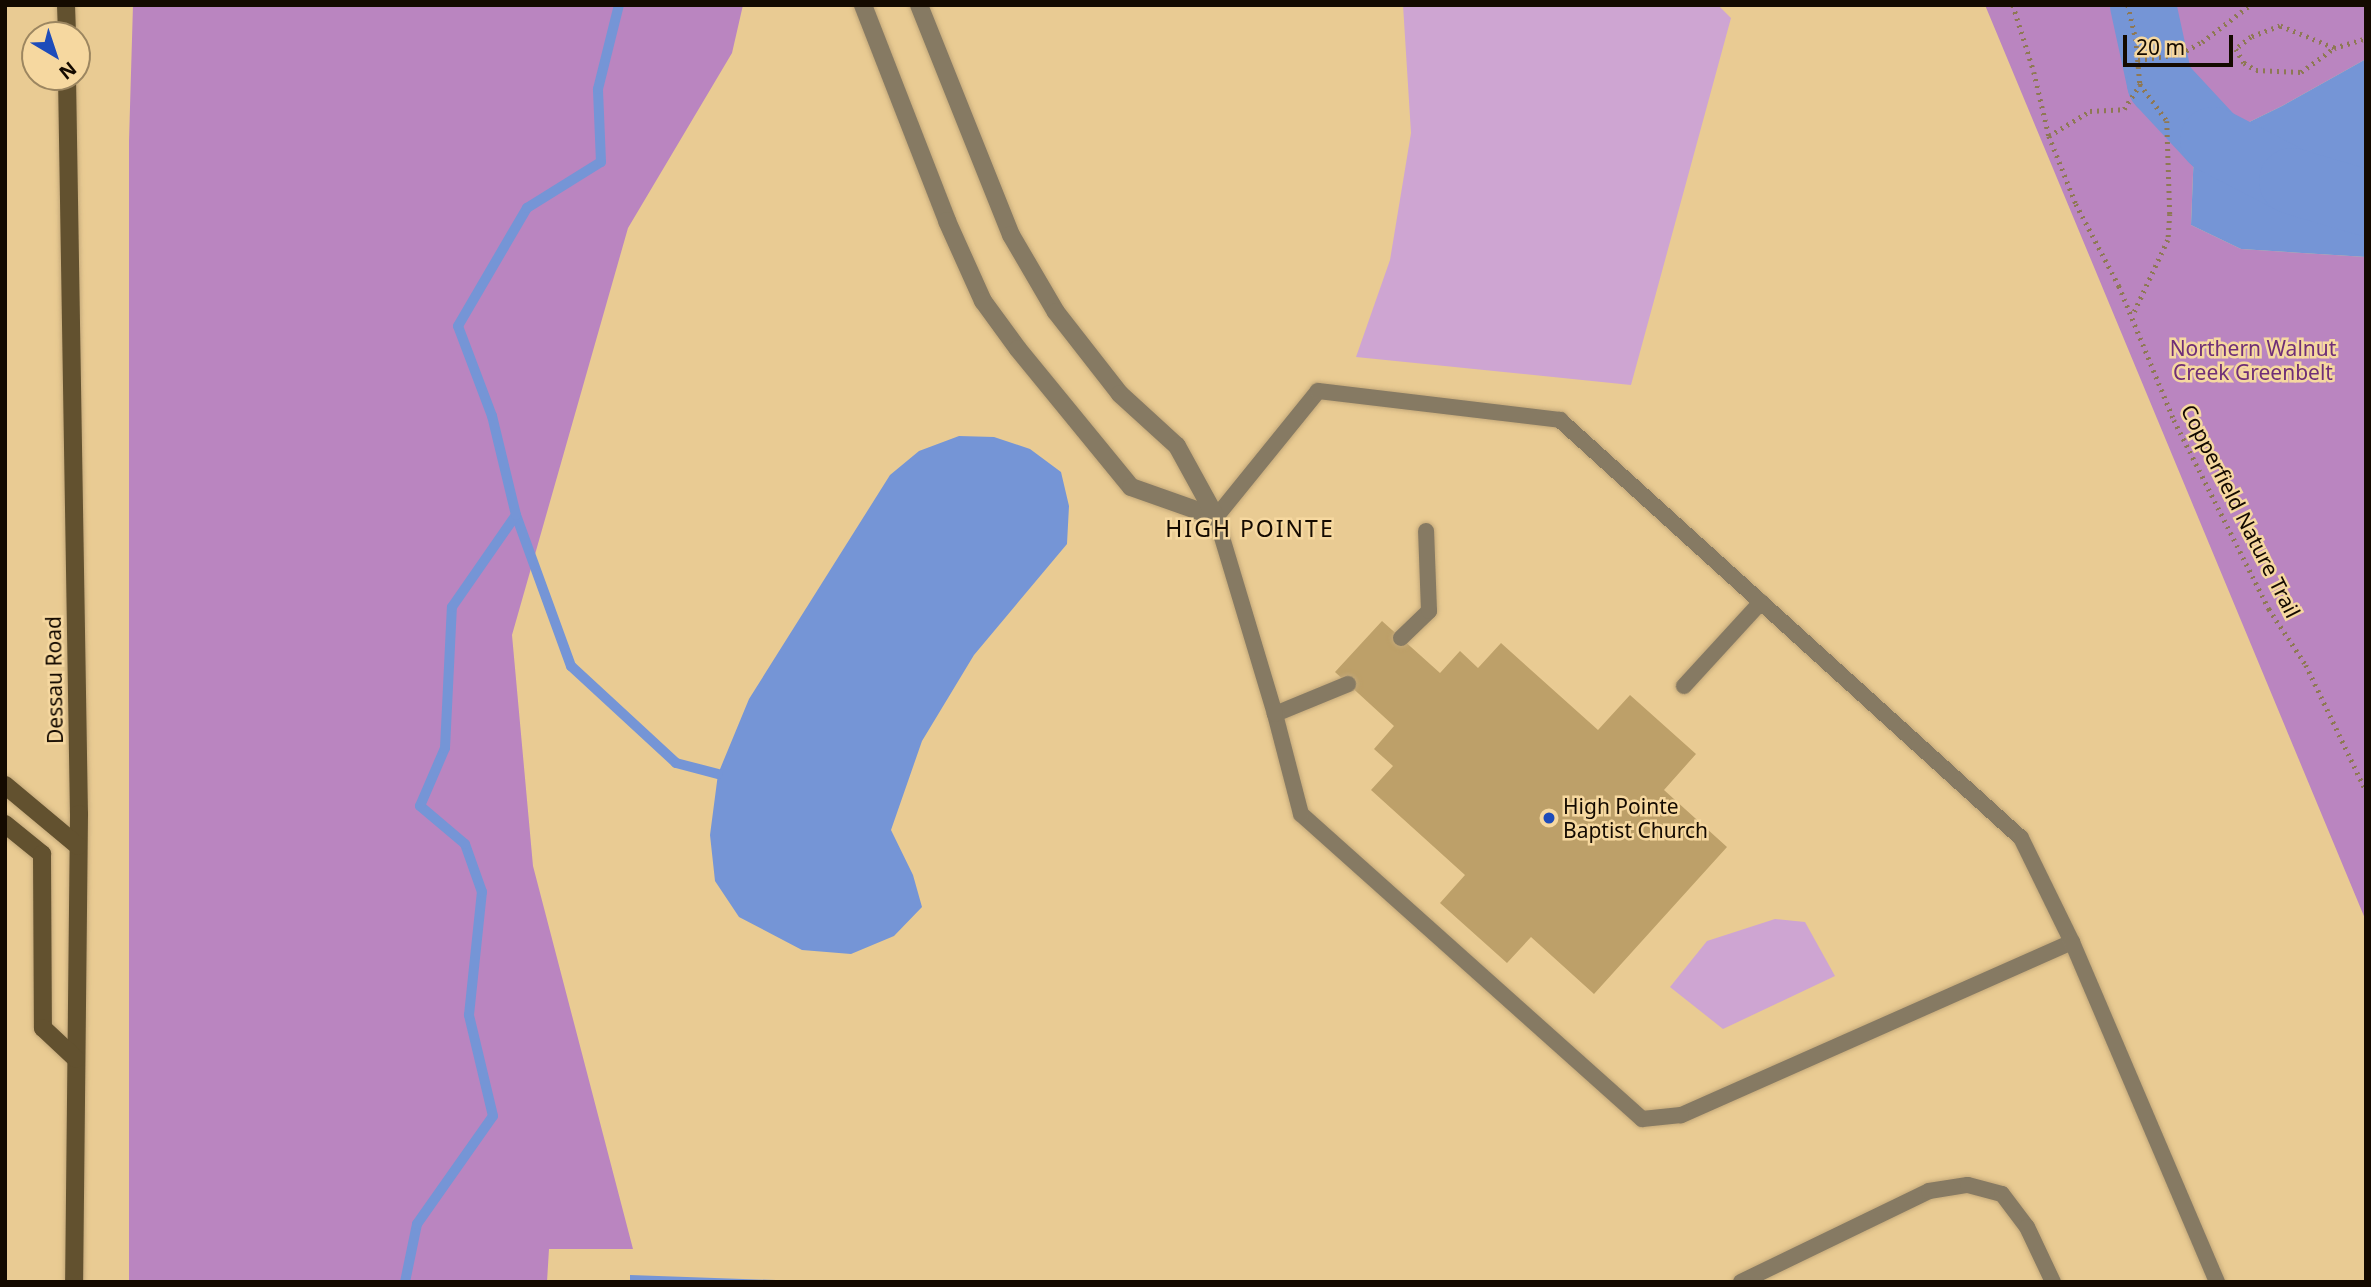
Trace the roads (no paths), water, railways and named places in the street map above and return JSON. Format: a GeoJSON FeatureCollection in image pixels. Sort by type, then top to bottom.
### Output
{"type":"FeatureCollection","features":[{"type":"Feature","properties":{"kind":"main road","name":"Dessau Road"},"geometry":{"type":"LineString","coordinates":[[67,91],[78,846],[74,1282]]}},
{"type":"Feature","properties":{"kind":"main road"},"geometry":{"type":"LineString","coordinates":[[5,785],[78,846]]}},
{"type":"Feature","properties":{"kind":"main road"},"geometry":{"type":"LineString","coordinates":[[5,824],[42,854],[43,1028],[76,1059]]}},
{"type":"Feature","properties":{"kind":"street"},"geometry":{"type":"LineString","coordinates":[[863,5],[947,221],[983,301],[1018,349],[1131,487],[1216,517]]}},
{"type":"Feature","properties":{"kind":"street"},"geometry":{"type":"LineString","coordinates":[[919,5],[1011,235],[1056,312],[1112,383],[1177,446],[1216,517]]}},
{"type":"Feature","properties":{"kind":"lane"},"geometry":{"type":"LineString","coordinates":[[2073,942],[1681,1115],[1643,1119],[1301,814],[1275,713],[1216,517],[1318,391],[1560,420],[2021,838],[2073,942],[2217,1282]]}},
{"type":"Feature","properties":{"kind":"lane"},"geometry":{"type":"LineString","coordinates":[[1401,638],[1429,611],[1426,531]]}},
{"type":"Feature","properties":{"kind":"lane"},"geometry":{"type":"LineString","coordinates":[[1684,686],[1761,602]]}},
{"type":"Feature","properties":{"kind":"lane"},"geometry":{"type":"LineString","coordinates":[[1275,713],[1348,684]]}},
{"type":"Feature","properties":{"kind":"lane"},"geometry":{"type":"LineString","coordinates":[[1741,1282],[1759,1278],[1929,1191],[1968,1185],[2002,1194],[2027,1227],[2053,1282]]}},
{"type":"Feature","properties":{"kind":"water"},"geometry":{"type":"Polygon","coordinates":[[[2366,59],[2366,257],[2241,249],[2191,225],[2194,149],[2282,106],[2366,59]]]}},
{"type":"Feature","properties":{"kind":"water"},"geometry":{"type":"Polygon","coordinates":[[[959,436],[994,437],[1030,449],[1061,472],[1069,506],[1067,544],[974,655],[922,741],[891,830],[913,875],[922,907],[894,936],[851,954],[802,950],[739,917],[715,881],[710,835],[718,774],[749,699],[890,475],[919,451],[959,436]]]}},
{"type":"Feature","properties":{"kind":"water"},"geometry":{"type":"Polygon","coordinates":[[[630,1275],[832,1282],[630,1282],[630,1275]]]}},
{"type":"Feature","properties":{"kind":"waterway"},"geometry":{"type":"LineString","coordinates":[[405,1282],[417,1224],[493,1116],[469,1015],[482,892],[465,844],[420,806],[445,748],[452,607],[516,515],[492,416],[458,326],[527,208],[601,162],[598,89],[619,5]]}},
{"type":"Feature","properties":{"kind":"waterway"},"geometry":{"type":"LineString","coordinates":[[2143,5],[2160,83],[2213,140],[2292,181],[2366,203]]}},
{"type":"Feature","properties":{"kind":"waterway"},"geometry":{"type":"LineString","coordinates":[[516,515],[571,666],[676,763],[718,774]]}},
{"type":"Feature","properties":{"kind":"place","name":"High Pointe Baptist Church"},"geometry":{"type":"Point","coordinates":[1549,818]}},
{"type":"Feature","properties":{"kind":"district","name":"HIGH POINTE"},"geometry":{"type":"Point","coordinates":[1250,528]}},
{"type":"Feature","properties":{"kind":"park label","name":"Northern Walnut Creek Greenbelt"},"geometry":{"type":"Point","coordinates":[2253,360]}}]}
